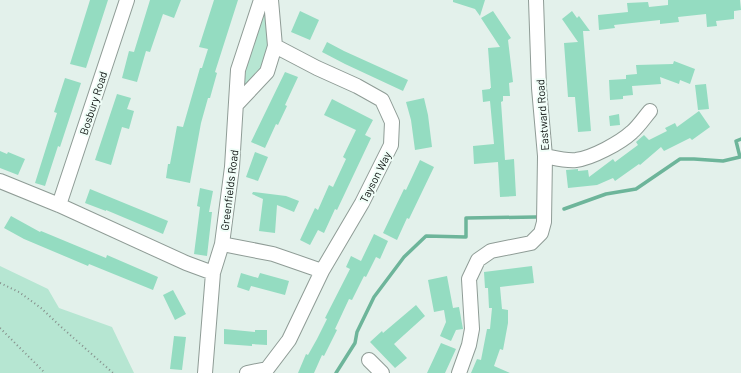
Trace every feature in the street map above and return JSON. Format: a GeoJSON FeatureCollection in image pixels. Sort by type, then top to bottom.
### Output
{"type":"FeatureCollection","features":[{"type":"Feature","properties":{"kind":"street","name":"Bosbury Road"},"geometry":{"type":"LineString","coordinates":[[59,205],[127,0]]}},
{"type":"Feature","properties":{"kind":"street","name":"Greenfields Road"},"geometry":{"type":"LineString","coordinates":[[205,373],[213,273],[222,244],[232,167],[238,70],[261,0]]}},
{"type":"Feature","properties":{"kind":"street"},"geometry":{"type":"LineString","coordinates":[[236,105],[267,72],[275,46],[271,0]]}},
{"type":"Feature","properties":{"kind":"street","name":"Eastward Road"},"geometry":{"type":"LineString","coordinates":[[536,0],[539,88],[545,156],[564,160],[577,160],[589,156],[613,145],[632,132],[650,111]]}},
{"type":"Feature","properties":{"kind":"street","name":"Tayson Way"},"geometry":{"type":"LineString","coordinates":[[247,373],[267,369],[289,340],[322,271],[362,204],[391,146],[392,122],[382,100],[357,86],[317,68],[275,46]]}},
{"type":"Feature","properties":{"kind":"street"},"geometry":{"type":"LineString","coordinates":[[459,373],[469,345],[472,328],[469,279],[478,260],[491,251],[531,242],[541,233],[544,222],[545,156]]}},
{"type":"Feature","properties":{"kind":"street"},"geometry":{"type":"LineString","coordinates":[[0,181],[59,205],[186,263],[213,273]]}},
{"type":"Feature","properties":{"kind":"street"},"geometry":{"type":"LineString","coordinates":[[222,244],[273,254],[322,271]]}},
{"type":"Feature","properties":{"kind":"street"},"geometry":{"type":"LineString","coordinates":[[369,360],[382,373]]}},
{"type":"Feature","properties":{"kind":"path"},"geometry":{"type":"LineString","coordinates":[[0,283],[19,292],[42,308],[59,326],[113,373]]}},
{"type":"Feature","properties":{"kind":"path"},"geometry":{"type":"LineString","coordinates":[[0,328],[45,373]]}},
{"type":"Feature","properties":{"kind":"green space"},"geometry":{"type":"Polygon","coordinates":[[[266,7],[269,31],[268,55],[262,69],[247,86],[244,83],[250,48],[266,7]]]}},
{"type":"Feature","properties":{"kind":"green space"},"geometry":{"type":"Polygon","coordinates":[[[0,266],[48,289],[59,308],[112,327],[134,373],[0,373],[0,266]]]}},
{"type":"Feature","properties":{"kind":"building"},"geometry":{"type":"Polygon","coordinates":[[[90,0],[108,0],[86,68],[70,64],[90,0]]]}},
{"type":"Feature","properties":{"kind":"building"},"geometry":{"type":"Polygon","coordinates":[[[150,0],[181,0],[174,18],[163,14],[150,52],[146,51],[137,82],[122,78],[129,51],[134,52],[150,0]]]}},
{"type":"Feature","properties":{"kind":"building"},"geometry":{"type":"Polygon","coordinates":[[[214,0],[238,0],[215,72],[217,73],[210,98],[208,98],[201,123],[190,183],[166,178],[177,126],[183,127],[200,68],[202,68],[208,49],[199,47],[214,0]]]}},
{"type":"Feature","properties":{"kind":"building"},"geometry":{"type":"Polygon","coordinates":[[[453,0],[485,0],[480,16],[475,9],[453,2],[453,0]]]}},
{"type":"Feature","properties":{"kind":"building"},"geometry":{"type":"Polygon","coordinates":[[[668,0],[740,0],[741,10],[734,11],[734,19],[716,21],[717,26],[707,27],[706,14],[678,17],[679,22],[660,24],[660,20],[614,25],[615,28],[599,30],[598,15],[628,12],[627,3],[648,2],[649,7],[668,5],[668,0]]]}},
{"type":"Feature","properties":{"kind":"building"},"geometry":{"type":"Polygon","coordinates":[[[300,11],[319,20],[310,40],[291,32],[300,11]]]}},
{"type":"Feature","properties":{"kind":"building"},"geometry":{"type":"Polygon","coordinates":[[[493,11],[511,38],[508,40],[513,82],[509,83],[510,96],[503,96],[503,101],[501,102],[505,160],[514,159],[516,196],[500,197],[498,162],[474,164],[473,146],[494,144],[490,101],[483,102],[482,90],[491,88],[488,48],[500,47],[481,18],[493,11]]]}},
{"type":"Feature","properties":{"kind":"building"},"geometry":{"type":"Polygon","coordinates":[[[572,11],[577,18],[579,16],[590,31],[583,31],[591,131],[578,132],[575,97],[568,97],[564,43],[578,42],[562,19],[572,11]]]}},
{"type":"Feature","properties":{"kind":"building"},"geometry":{"type":"Polygon","coordinates":[[[327,42],[408,80],[403,91],[322,52],[327,42]]]}},
{"type":"Feature","properties":{"kind":"building"},"geometry":{"type":"Polygon","coordinates":[[[674,61],[695,69],[690,84],[680,80],[679,84],[660,77],[661,84],[632,86],[633,95],[623,96],[623,99],[610,100],[609,80],[626,79],[626,75],[637,74],[636,65],[673,64],[674,61]]]}},
{"type":"Feature","properties":{"kind":"building"},"geometry":{"type":"Polygon","coordinates":[[[285,72],[298,77],[285,105],[287,106],[278,125],[276,124],[265,148],[251,142],[285,72]]]}},
{"type":"Feature","properties":{"kind":"building"},"geometry":{"type":"Polygon","coordinates":[[[65,78],[81,83],[60,147],[58,146],[45,186],[35,183],[57,113],[54,112],[65,78]]]}},
{"type":"Feature","properties":{"kind":"building"},"geometry":{"type":"Polygon","coordinates":[[[706,84],[709,109],[698,110],[695,85],[706,84]]]}},
{"type":"Feature","properties":{"kind":"building"},"geometry":{"type":"Polygon","coordinates":[[[117,94],[131,98],[127,109],[134,111],[129,129],[122,127],[111,165],[95,160],[117,94]]]}},
{"type":"Feature","properties":{"kind":"building"},"geometry":{"type":"Polygon","coordinates":[[[424,98],[428,115],[432,147],[415,150],[411,120],[406,102],[424,98]]]}},
{"type":"Feature","properties":{"kind":"building"},"geometry":{"type":"Polygon","coordinates":[[[332,99],[373,120],[365,135],[371,138],[337,210],[335,209],[324,233],[318,230],[310,245],[300,240],[315,208],[318,210],[329,185],[333,187],[346,159],[343,157],[356,130],[324,115],[332,99]]]}},
{"type":"Feature","properties":{"kind":"building"},"geometry":{"type":"Polygon","coordinates":[[[699,111],[710,127],[692,140],[690,138],[664,151],[661,147],[640,165],[639,164],[615,181],[613,178],[597,185],[568,188],[566,170],[588,170],[589,177],[613,159],[615,162],[638,145],[636,142],[644,135],[649,140],[667,131],[665,128],[675,123],[677,127],[699,111]]]}},
{"type":"Feature","properties":{"kind":"building"},"geometry":{"type":"Polygon","coordinates":[[[619,114],[620,125],[610,126],[609,116],[619,114]]]}},
{"type":"Feature","properties":{"kind":"building"},"geometry":{"type":"Polygon","coordinates":[[[0,151],[7,154],[8,152],[25,159],[18,175],[0,168],[0,151]]]}},
{"type":"Feature","properties":{"kind":"building"},"geometry":{"type":"Polygon","coordinates":[[[255,152],[268,157],[258,181],[246,177],[255,152]]]}},
{"type":"Feature","properties":{"kind":"building"},"geometry":{"type":"Polygon","coordinates":[[[420,160],[434,167],[409,219],[407,218],[397,240],[383,233],[420,160]]]}},
{"type":"Feature","properties":{"kind":"building"},"geometry":{"type":"Polygon","coordinates":[[[200,188],[213,191],[209,212],[212,212],[207,256],[194,254],[200,207],[197,206],[200,188]]]}},
{"type":"Feature","properties":{"kind":"building"},"geometry":{"type":"Polygon","coordinates":[[[90,189],[168,221],[163,234],[106,210],[85,203],[90,189]]]}},
{"type":"Feature","properties":{"kind":"building"},"geometry":{"type":"Polygon","coordinates":[[[253,192],[286,196],[299,201],[294,212],[277,205],[275,233],[259,231],[263,199],[252,194],[253,192]]]}},
{"type":"Feature","properties":{"kind":"building"},"geometry":{"type":"Polygon","coordinates":[[[11,216],[40,232],[41,231],[106,258],[107,255],[158,277],[153,290],[89,264],[88,266],[24,239],[4,228],[11,216]]]}},
{"type":"Feature","properties":{"kind":"building"},"geometry":{"type":"Polygon","coordinates":[[[374,234],[388,241],[380,259],[376,257],[366,277],[364,276],[352,300],[349,299],[335,329],[337,330],[324,356],[322,355],[314,373],[298,373],[306,354],[308,355],[327,319],[325,318],[350,269],[346,267],[351,256],[361,261],[374,234]]]}},
{"type":"Feature","properties":{"kind":"building"},"geometry":{"type":"Polygon","coordinates":[[[532,266],[534,283],[500,287],[502,309],[508,310],[508,323],[503,350],[500,349],[494,366],[510,373],[471,373],[477,359],[481,360],[487,329],[490,329],[492,308],[489,308],[488,288],[485,288],[484,272],[532,266]]]}},
{"type":"Feature","properties":{"kind":"building"},"geometry":{"type":"Polygon","coordinates":[[[241,273],[258,278],[260,273],[289,281],[285,295],[251,286],[249,291],[237,287],[241,273]]]}},
{"type":"Feature","properties":{"kind":"building"},"geometry":{"type":"Polygon","coordinates":[[[447,276],[453,308],[459,307],[463,329],[456,330],[451,341],[440,336],[446,322],[444,310],[434,312],[428,280],[447,276]]]}},
{"type":"Feature","properties":{"kind":"building"},"geometry":{"type":"Polygon","coordinates":[[[173,290],[186,314],[175,320],[163,295],[173,290]]]}},
{"type":"Feature","properties":{"kind":"building"},"geometry":{"type":"Polygon","coordinates":[[[416,305],[425,316],[394,344],[407,358],[395,368],[370,342],[416,305]]]}},
{"type":"Feature","properties":{"kind":"building"},"geometry":{"type":"Polygon","coordinates":[[[224,329],[255,332],[255,330],[267,330],[267,345],[252,344],[252,346],[224,344],[224,329]]]}},
{"type":"Feature","properties":{"kind":"building"},"geometry":{"type":"Polygon","coordinates":[[[174,336],[186,337],[182,370],[170,369],[174,336]]]}},
{"type":"Feature","properties":{"kind":"building"},"geometry":{"type":"Polygon","coordinates":[[[441,343],[456,349],[445,373],[427,373],[441,343]]]}},
{"type":"Feature","properties":{"kind":"waterway"},"geometry":{"type":"LineString","coordinates":[[564,209],[606,194],[636,189],[680,159],[723,161],[740,157],[736,141],[741,139]]}},
{"type":"Feature","properties":{"kind":"waterway"},"geometry":{"type":"LineString","coordinates":[[336,373],[355,343],[357,332],[374,297],[404,257],[426,236],[466,237],[466,218],[536,217]]}}]}
